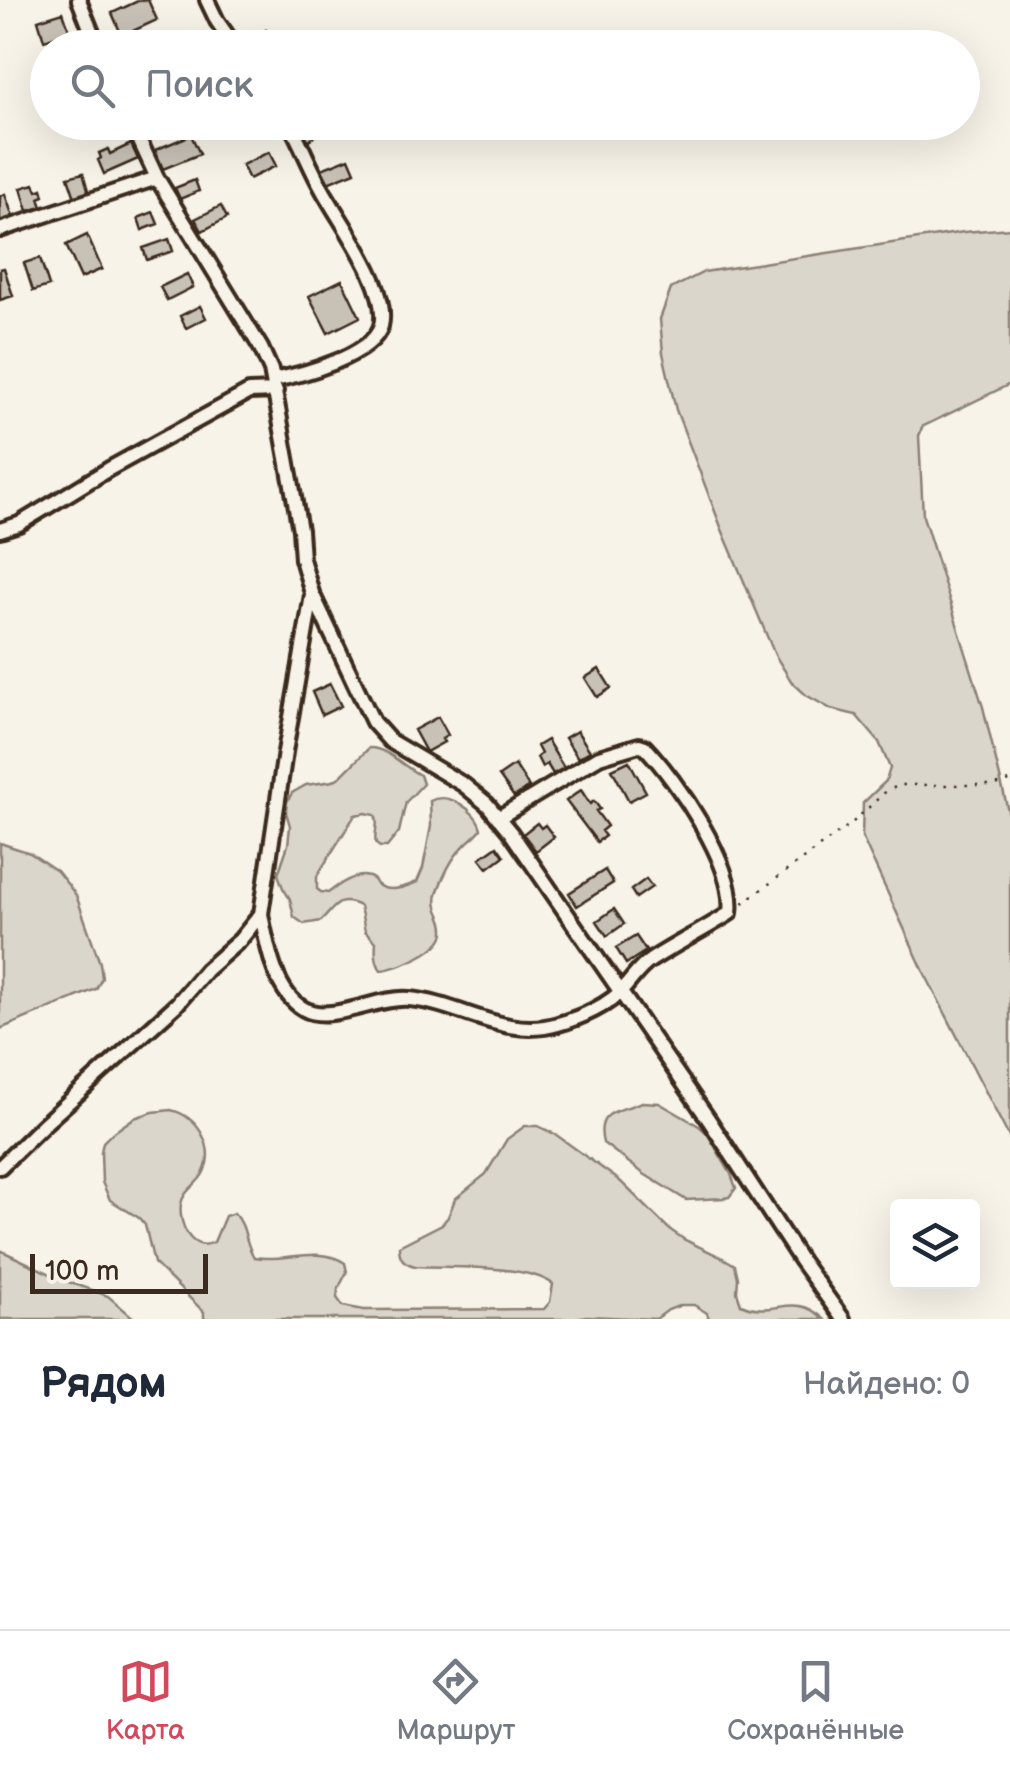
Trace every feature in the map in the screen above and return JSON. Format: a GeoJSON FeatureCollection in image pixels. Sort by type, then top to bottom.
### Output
{"type":"FeatureCollection","features":[{"type":"Feature","properties":{"kind":"street"},"geometry":{"type":"LineString","coordinates":[[79,0],[91,30]]}},
{"type":"Feature","properties":{"kind":"street"},"geometry":{"type":"LineString","coordinates":[[207,0],[223,30]]}},
{"type":"Feature","properties":{"kind":"street"},"geometry":{"type":"LineString","coordinates":[[140,140],[157,178],[262,348],[275,386],[302,559],[312,594],[380,732],[487,804],[562,905],[843,1319]]}},
{"type":"Feature","properties":{"kind":"street"},"geometry":{"type":"LineString","coordinates":[[0,530],[19,524],[249,392],[275,386],[352,354],[373,339],[381,324],[379,298],[364,260],[326,197],[299,140]]}},
{"type":"Feature","properties":{"kind":"street"},"geometry":{"type":"LineString","coordinates":[[0,230],[157,178]]}},
{"type":"Feature","properties":{"kind":"street"},"geometry":{"type":"LineString","coordinates":[[312,594],[261,914],[278,978],[302,1008],[317,1014],[338,1012],[404,998],[430,1002],[510,1027],[543,1028],[579,1016],[620,992],[636,971],[652,959],[730,912],[728,883],[706,834],[693,809],[645,747],[624,748],[599,757],[498,818]]}},
{"type":"Feature","properties":{"kind":"street"},"geometry":{"type":"LineString","coordinates":[[0,1167],[177,1004],[261,914]]}},
{"type":"Feature","properties":{"kind":"path"},"geometry":{"type":"LineString","coordinates":[[730,912],[852,823],[884,793],[900,786],[995,785],[1010,781]]}},
{"type":"Feature","properties":{"kind":"shaded area"},"geometry":{"type":"Polygon","coordinates":[[[1010,228],[1010,384],[922,427],[919,436],[923,516],[983,707],[1010,819],[1010,1139],[924,972],[862,837],[863,803],[886,781],[890,768],[879,742],[856,715],[831,709],[806,695],[791,681],[775,655],[676,410],[660,319],[671,289],[704,272],[1010,228]]]}},
{"type":"Feature","properties":{"kind":"shaded area"},"geometry":{"type":"Polygon","coordinates":[[[369,748],[395,758],[420,775],[423,784],[406,802],[399,832],[387,847],[376,844],[375,815],[355,815],[317,876],[317,889],[321,892],[328,893],[361,876],[387,889],[417,882],[431,826],[430,801],[445,798],[461,804],[474,815],[481,829],[455,856],[439,888],[436,900],[444,926],[442,938],[418,957],[381,970],[376,942],[365,931],[360,906],[341,902],[321,921],[304,924],[294,917],[278,874],[288,845],[290,826],[286,812],[292,793],[306,785],[333,781],[369,748]]]}},
{"type":"Feature","properties":{"kind":"shaded area"},"geometry":{"type":"Polygon","coordinates":[[[0,843],[30,853],[57,871],[76,895],[102,978],[96,989],[0,1029],[0,843]]]}},
{"type":"Feature","properties":{"kind":"shaded area"},"geometry":{"type":"Polygon","coordinates":[[[642,1102],[659,1103],[707,1133],[736,1188],[729,1197],[686,1200],[603,1143],[605,1118],[642,1102]]]}},
{"type":"Feature","properties":{"kind":"shaded area"},"geometry":{"type":"Polygon","coordinates":[[[171,1110],[196,1125],[208,1152],[204,1172],[181,1204],[188,1235],[199,1244],[214,1242],[225,1216],[234,1213],[254,1257],[335,1258],[345,1263],[347,1272],[338,1289],[337,1298],[343,1306],[364,1310],[544,1309],[550,1302],[553,1284],[541,1278],[507,1270],[415,1266],[402,1259],[399,1246],[442,1224],[455,1199],[486,1174],[507,1139],[525,1126],[538,1126],[620,1181],[669,1229],[735,1265],[741,1304],[763,1309],[793,1305],[824,1319],[709,1319],[707,1313],[694,1305],[681,1305],[656,1319],[204,1319],[204,1312],[154,1263],[145,1225],[110,1200],[102,1182],[103,1142],[134,1118],[171,1110]]]}},
{"type":"Feature","properties":{"kind":"shaded area"},"geometry":{"type":"Polygon","coordinates":[[[0,1250],[108,1296],[135,1319],[0,1319],[0,1250]]]}},
{"type":"Feature","properties":{"kind":"building"},"geometry":{"type":"Polygon","coordinates":[[[148,0],[157,20],[135,30],[119,30],[112,13],[148,0]]]}},
{"type":"Feature","properties":{"kind":"building"},"geometry":{"type":"Polygon","coordinates":[[[63,12],[69,30],[41,30],[38,20],[63,12]]]}},
{"type":"Feature","properties":{"kind":"building"},"geometry":{"type":"Polygon","coordinates":[[[179,140],[193,140],[200,154],[163,169],[155,150],[179,140]]]}},
{"type":"Feature","properties":{"kind":"building"},"geometry":{"type":"Polygon","coordinates":[[[131,144],[138,159],[104,174],[99,153],[108,149],[110,154],[131,144]]]}},
{"type":"Feature","properties":{"kind":"building"},"geometry":{"type":"Polygon","coordinates":[[[269,152],[276,166],[249,179],[242,165],[269,152]]]}},
{"type":"Feature","properties":{"kind":"building"},"geometry":{"type":"Polygon","coordinates":[[[349,158],[355,172],[325,184],[319,170],[349,158]]]}},
{"type":"Feature","properties":{"kind":"building"},"geometry":{"type":"Polygon","coordinates":[[[83,173],[89,194],[75,198],[68,177],[83,173]]]}},
{"type":"Feature","properties":{"kind":"building"},"geometry":{"type":"Polygon","coordinates":[[[195,180],[199,191],[180,199],[175,188],[195,180]]]}},
{"type":"Feature","properties":{"kind":"building"},"geometry":{"type":"Polygon","coordinates":[[[34,184],[37,191],[42,189],[42,207],[28,211],[21,188],[34,184]]]}},
{"type":"Feature","properties":{"kind":"building"},"geometry":{"type":"Polygon","coordinates":[[[5,194],[13,217],[0,221],[0,196],[5,194]]]}},
{"type":"Feature","properties":{"kind":"building"},"geometry":{"type":"Polygon","coordinates":[[[221,206],[227,218],[202,231],[195,219],[221,206]]]}},
{"type":"Feature","properties":{"kind":"building"},"geometry":{"type":"Polygon","coordinates":[[[153,212],[158,224],[142,230],[138,218],[153,212]]]}},
{"type":"Feature","properties":{"kind":"building"},"geometry":{"type":"Polygon","coordinates":[[[87,235],[102,269],[81,278],[66,245],[87,235]]]}},
{"type":"Feature","properties":{"kind":"building"},"geometry":{"type":"Polygon","coordinates":[[[169,239],[173,251],[147,260],[143,248],[169,239]]]}},
{"type":"Feature","properties":{"kind":"building"},"geometry":{"type":"Polygon","coordinates":[[[40,258],[49,286],[33,291],[24,263],[40,258]]]}},
{"type":"Feature","properties":{"kind":"building"},"geometry":{"type":"Polygon","coordinates":[[[4,268],[13,296],[0,300],[0,269],[4,268]]]}},
{"type":"Feature","properties":{"kind":"building"},"geometry":{"type":"Polygon","coordinates":[[[187,274],[193,287],[167,300],[160,287],[187,274]]]}},
{"type":"Feature","properties":{"kind":"building"},"geometry":{"type":"Polygon","coordinates":[[[342,280],[360,317],[328,333],[309,296],[342,280]]]}},
{"type":"Feature","properties":{"kind":"building"},"geometry":{"type":"Polygon","coordinates":[[[200,306],[206,318],[186,328],[180,316],[200,306]]]}},
{"type":"Feature","properties":{"kind":"building"},"geometry":{"type":"Polygon","coordinates":[[[599,669],[611,688],[597,697],[585,678],[599,669]]]}},
{"type":"Feature","properties":{"kind":"building"},"geometry":{"type":"Polygon","coordinates":[[[330,684],[341,706],[322,715],[312,692],[330,684]]]}},
{"type":"Feature","properties":{"kind":"building"},"geometry":{"type":"Polygon","coordinates":[[[438,717],[448,735],[442,739],[444,742],[426,752],[414,730],[438,717]]]}},
{"type":"Feature","properties":{"kind":"building"},"geometry":{"type":"Polygon","coordinates":[[[577,731],[590,751],[578,758],[565,738],[577,731]]]}},
{"type":"Feature","properties":{"kind":"building"},"geometry":{"type":"Polygon","coordinates":[[[547,740],[564,768],[553,774],[547,764],[542,767],[537,757],[541,754],[537,746],[547,740]]]}},
{"type":"Feature","properties":{"kind":"building"},"geometry":{"type":"Polygon","coordinates":[[[629,761],[646,792],[629,801],[612,769],[629,761]]]}},
{"type":"Feature","properties":{"kind":"building"},"geometry":{"type":"Polygon","coordinates":[[[515,765],[529,787],[514,797],[499,776],[515,765]]]}},
{"type":"Feature","properties":{"kind":"building"},"geometry":{"type":"Polygon","coordinates":[[[581,790],[590,804],[594,801],[600,809],[596,811],[607,826],[601,831],[605,836],[597,842],[566,801],[581,790]]]}},
{"type":"Feature","properties":{"kind":"building"},"geometry":{"type":"Polygon","coordinates":[[[537,823],[541,828],[545,825],[554,837],[536,851],[523,834],[537,823]]]}},
{"type":"Feature","properties":{"kind":"building"},"geometry":{"type":"Polygon","coordinates":[[[497,846],[504,856],[488,868],[480,858],[497,846]]]}},
{"type":"Feature","properties":{"kind":"building"},"geometry":{"type":"Polygon","coordinates":[[[605,870],[613,883],[577,906],[569,893],[605,870]]]}},
{"type":"Feature","properties":{"kind":"building"},"geometry":{"type":"Polygon","coordinates":[[[646,879],[652,887],[636,898],[631,890],[646,879]]]}},
{"type":"Feature","properties":{"kind":"building"},"geometry":{"type":"Polygon","coordinates":[[[614,909],[624,924],[607,936],[597,921],[614,909]]]}},
{"type":"Feature","properties":{"kind":"building"},"geometry":{"type":"Polygon","coordinates":[[[636,936],[646,951],[626,964],[616,948],[636,936]]]}}]}
